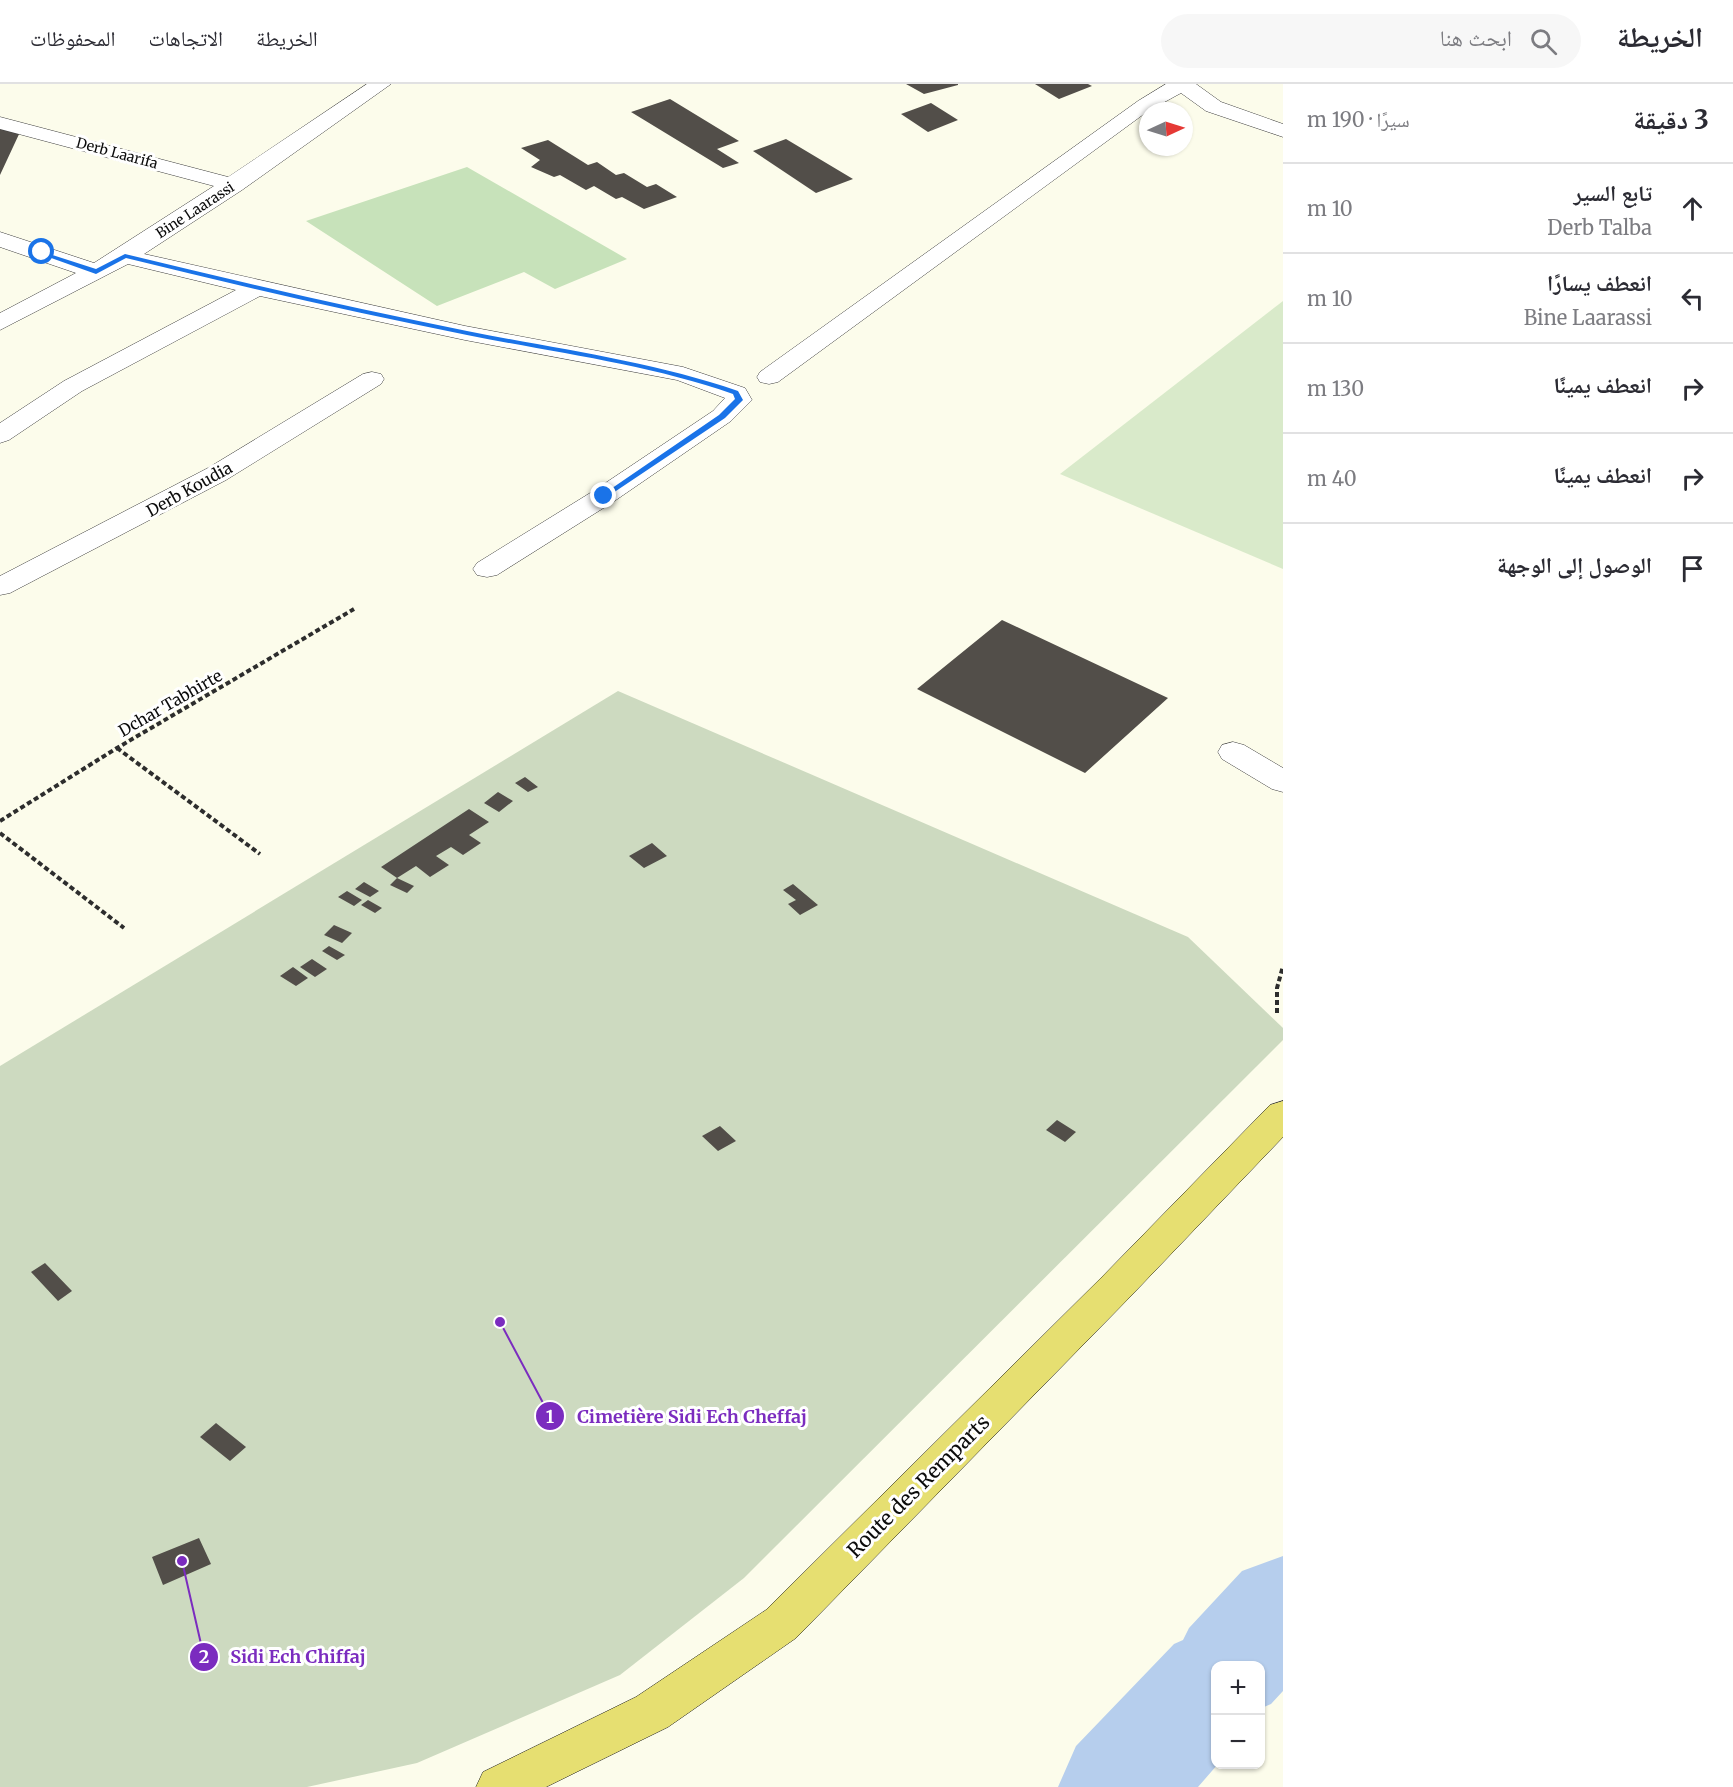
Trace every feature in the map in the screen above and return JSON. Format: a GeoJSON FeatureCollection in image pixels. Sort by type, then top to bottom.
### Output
{"type":"FeatureCollection","features":[{"type":"Feature","properties":{"kind":"main road","name":"Route des Remparts"},"geometry":{"type":"LineString","coordinates":[[499,1787],[652,1712],[781,1624],[1107,1296],[1283,1114]]}},
{"type":"Feature","properties":{"kind":"street","name":"Bine Laarassi"},"geometry":{"type":"LineString","coordinates":[[0,322],[125,256],[234,185],[381,84]]}},
{"type":"Feature","properties":{"kind":"street"},"geometry":{"type":"LineString","coordinates":[[769,377],[1145,105],[1181,84]]}},
{"type":"Feature","properties":{"kind":"street"},"geometry":{"type":"LineString","coordinates":[[1186,84],[1187,90],[1212,106],[1283,131]]}},
{"type":"Feature","properties":{"kind":"street","name":"Derb Laarifa"},"geometry":{"type":"LineString","coordinates":[[0,123],[234,185]]}},
{"type":"Feature","properties":{"kind":"street"},"geometry":{"type":"LineString","coordinates":[[0,239],[96,272]]}},
{"type":"Feature","properties":{"kind":"street"},"geometry":{"type":"LineString","coordinates":[[125,256],[257,288],[465,333],[682,374],[736,393],[739,400],[722,416],[604,496],[487,569]]}},
{"type":"Feature","properties":{"kind":"street"},"geometry":{"type":"LineString","coordinates":[[0,435],[73,386],[257,288]]}},
{"type":"Feature","properties":{"kind":"street","name":"Derb Koudia"},"geometry":{"type":"LineString","coordinates":[[0,587],[217,474],[372,379]]}},
{"type":"Feature","properties":{"kind":"street"},"geometry":{"type":"LineString","coordinates":[[1233,752],[1283,782]]}},
{"type":"Feature","properties":{"kind":"path","name":"Dchar Tabhirte"},"geometry":{"type":"LineString","coordinates":[[0,821],[117,748],[354,609]]}},
{"type":"Feature","properties":{"kind":"path"},"geometry":{"type":"LineString","coordinates":[[117,748],[260,854]]}},
{"type":"Feature","properties":{"kind":"path"},"geometry":{"type":"LineString","coordinates":[[0,833],[124,928]]}},
{"type":"Feature","properties":{"kind":"path"},"geometry":{"type":"LineString","coordinates":[[1277,1013],[1277,988],[1283,966]]}},
{"type":"Feature","properties":{"kind":"green space"},"geometry":{"type":"Polygon","coordinates":[[[467,167],[627,259],[555,289],[524,272],[437,306],[306,221],[467,167]]]}},
{"type":"Feature","properties":{"kind":"green space"},"geometry":{"type":"Polygon","coordinates":[[[1283,301],[1283,569],[1060,474],[1283,301]]]}},
{"type":"Feature","properties":{"kind":"green space"},"geometry":{"type":"Polygon","coordinates":[[[618,691],[1188,937],[1283,1028],[1283,1040],[744,1578],[620,1675],[417,1763],[307,1787],[0,1787],[0,1066],[618,691]]]}},
{"type":"Feature","properties":{"kind":"building"},"geometry":{"type":"Polygon","coordinates":[[[906,84],[958,84],[958,85],[924,94],[906,84]]]}},
{"type":"Feature","properties":{"kind":"building"},"geometry":{"type":"Polygon","coordinates":[[[1035,84],[1088,84],[1092,86],[1059,99],[1035,84]]]}},
{"type":"Feature","properties":{"kind":"building"},"geometry":{"type":"Polygon","coordinates":[[[670,99],[739,141],[717,149],[739,163],[723,168],[631,112],[670,99]]]}},
{"type":"Feature","properties":{"kind":"building"},"geometry":{"type":"Polygon","coordinates":[[[931,103],[958,120],[928,132],[901,114],[931,103]]]}},
{"type":"Feature","properties":{"kind":"building"},"geometry":{"type":"Polygon","coordinates":[[[0,126],[20,132],[0,175],[0,126]]]}},
{"type":"Feature","properties":{"kind":"building"},"geometry":{"type":"Polygon","coordinates":[[[786,139],[853,179],[816,193],[753,151],[786,139]]]}},
{"type":"Feature","properties":{"kind":"building"},"geometry":{"type":"Polygon","coordinates":[[[548,140],[588,165],[597,162],[616,175],[624,173],[647,187],[656,184],[677,197],[644,209],[622,197],[616,199],[594,186],[586,190],[560,175],[554,177],[531,167],[540,160],[521,148],[548,140]]]}},
{"type":"Feature","properties":{"kind":"building"},"geometry":{"type":"Polygon","coordinates":[[[1002,620],[1168,698],[1085,773],[917,689],[1002,620]]]}},
{"type":"Feature","properties":{"kind":"building"},"geometry":{"type":"Polygon","coordinates":[[[525,777],[538,787],[528,792],[515,783],[525,777]]]}},
{"type":"Feature","properties":{"kind":"building"},"geometry":{"type":"Polygon","coordinates":[[[498,792],[513,801],[499,812],[484,803],[498,792]]]}},
{"type":"Feature","properties":{"kind":"building"},"geometry":{"type":"Polygon","coordinates":[[[469,809],[489,822],[469,835],[481,843],[463,855],[451,847],[436,856],[449,865],[430,877],[416,866],[397,878],[381,867],[469,809]]]}},
{"type":"Feature","properties":{"kind":"building"},"geometry":{"type":"Polygon","coordinates":[[[652,843],[667,856],[644,868],[629,856],[652,843]]]}},
{"type":"Feature","properties":{"kind":"building"},"geometry":{"type":"Polygon","coordinates":[[[397,878],[414,886],[407,893],[390,885],[397,878]]]}},
{"type":"Feature","properties":{"kind":"building"},"geometry":{"type":"Polygon","coordinates":[[[364,882],[379,891],[370,897],[355,889],[364,882]]]}},
{"type":"Feature","properties":{"kind":"building"},"geometry":{"type":"Polygon","coordinates":[[[793,884],[818,905],[800,915],[788,904],[796,900],[783,890],[793,884]]]}},
{"type":"Feature","properties":{"kind":"building"},"geometry":{"type":"Polygon","coordinates":[[[347,891],[362,900],[354,906],[338,897],[347,891]]]}},
{"type":"Feature","properties":{"kind":"building"},"geometry":{"type":"Polygon","coordinates":[[[368,900],[382,908],[375,913],[361,905],[368,900]]]}},
{"type":"Feature","properties":{"kind":"building"},"geometry":{"type":"Polygon","coordinates":[[[334,925],[352,933],[342,943],[324,935],[334,925]]]}},
{"type":"Feature","properties":{"kind":"building"},"geometry":{"type":"Polygon","coordinates":[[[329,946],[345,955],[337,960],[322,951],[329,946]]]}},
{"type":"Feature","properties":{"kind":"building"},"geometry":{"type":"Polygon","coordinates":[[[312,959],[327,969],[315,977],[300,967],[312,959]]]}},
{"type":"Feature","properties":{"kind":"building"},"geometry":{"type":"Polygon","coordinates":[[[293,967],[308,978],[296,986],[280,976],[293,967]]]}},
{"type":"Feature","properties":{"kind":"building"},"geometry":{"type":"Polygon","coordinates":[[[1057,1120],[1076,1132],[1065,1142],[1046,1130],[1057,1120]]]}},
{"type":"Feature","properties":{"kind":"building"},"geometry":{"type":"Polygon","coordinates":[[[720,1126],[736,1141],[718,1151],[702,1136],[720,1126]]]}},
{"type":"Feature","properties":{"kind":"building"},"geometry":{"type":"Polygon","coordinates":[[[45,1263],[72,1291],[58,1301],[31,1272],[45,1263]]]}},
{"type":"Feature","properties":{"kind":"building"},"geometry":{"type":"Polygon","coordinates":[[[216,1423],[246,1447],[230,1461],[200,1437],[216,1423]]]}},
{"type":"Feature","properties":{"kind":"building"},"geometry":{"type":"Polygon","coordinates":[[[199,1538],[211,1564],[163,1585],[152,1557],[199,1538]]]}},
{"type":"Feature","properties":{"kind":"waterway"},"geometry":{"type":"LineString","coordinates":[[1235,1661],[1283,1608]]}},
{"type":"Feature","properties":{"kind":"waterway"},"geometry":{"type":"LineString","coordinates":[[1119,1787],[1211,1687]]}},
{"type":"Feature","properties":{"kind":"place","name":"Cimetière Sidi Ech Cheffaj"},"geometry":{"type":"Point","coordinates":[500,1322]}},
{"type":"Feature","properties":{"kind":"place","name":"Sidi Ech Chiffaj"},"geometry":{"type":"Point","coordinates":[182,1561]}},
{"type":"Feature","properties":{"kind":"route"},"geometry":{"type":"LineString","coordinates":[[42,252],[96,272],[125,256],[257,288],[465,333],[682,374],[736,393],[739,400],[722,416],[604,496]]}}]}
